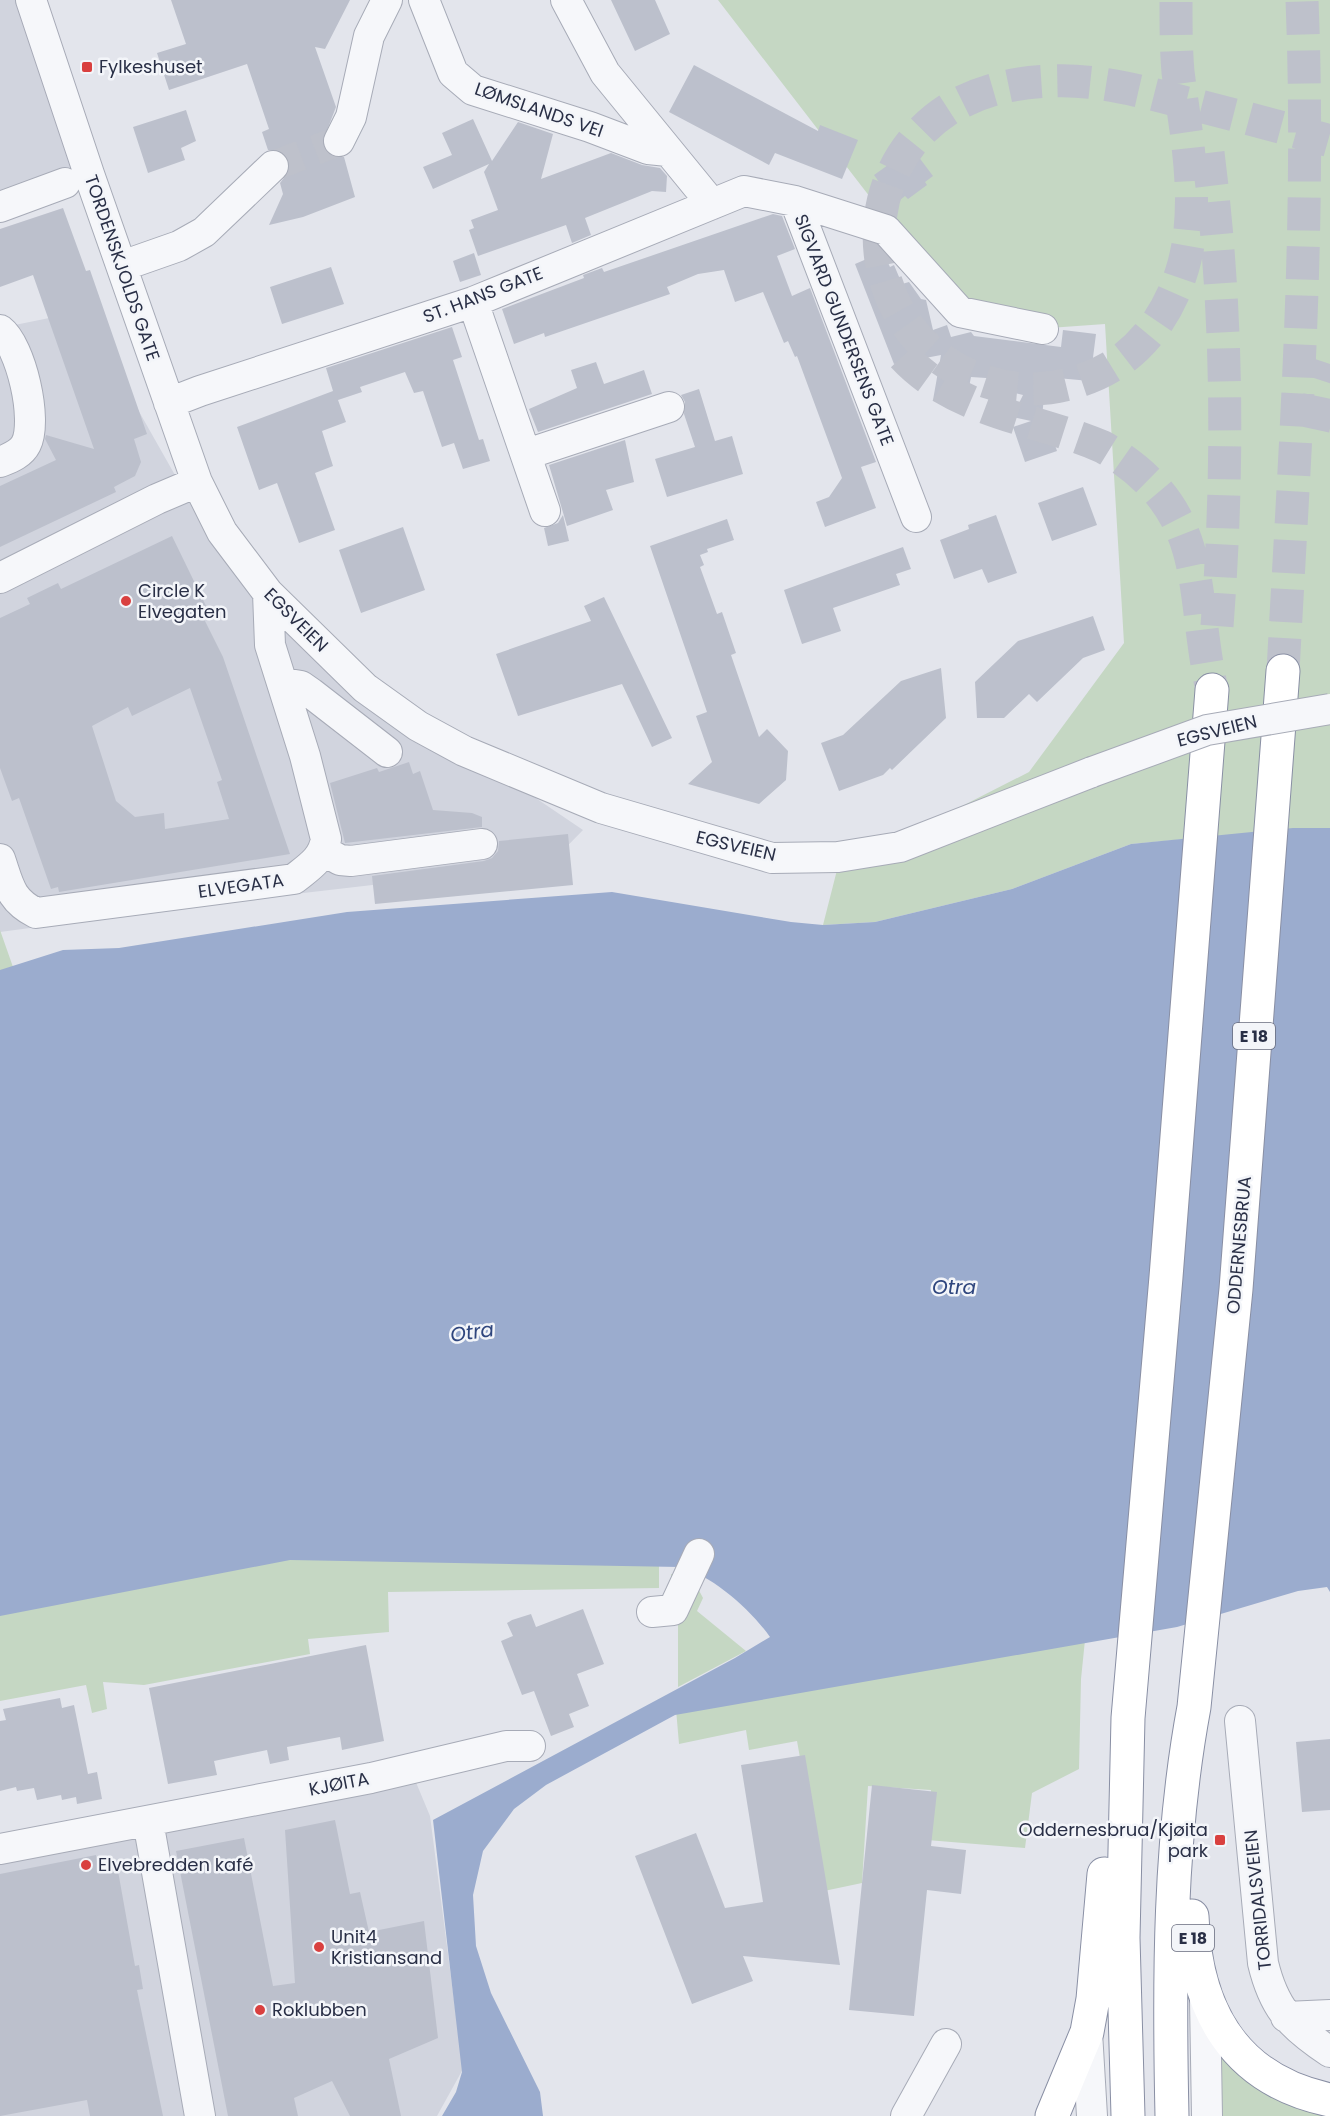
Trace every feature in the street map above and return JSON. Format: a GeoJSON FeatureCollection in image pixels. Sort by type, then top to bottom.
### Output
{"type":"FeatureCollection","features":[{"type":"Feature","properties":{"kind":"highway","name":"ODDERNESBRUA"},"geometry":{"type":"LineString","coordinates":[[1194,1707],[1236,1289],[1283,671]]}},
{"type":"Feature","properties":{"kind":"highway"},"geometry":{"type":"LineString","coordinates":[[1128,2116],[1123,1949],[1128,1718],[1166,1277],[1212,690]]}},
{"type":"Feature","properties":{"kind":"highway","name":"E 18"},"geometry":{"type":"LineString","coordinates":[[1194,1707],[1199,1766],[1192,1905],[1193,1944],[1197,1974],[1205,2000],[1237,2050],[1256,2067],[1293,2089],[1330,2100]]}},
{"type":"Feature","properties":{"kind":"highway","name":"E 18"},"geometry":{"type":"LineString","coordinates":[[1172,2116],[1170,2038],[1174,1904],[1183,1767],[1194,1707]]}},
{"type":"Feature","properties":{"kind":"highway"},"geometry":{"type":"LineString","coordinates":[[1052,2116],[1088,2032],[1093,1999],[1109,1804],[1128,1718]]}},
{"type":"Feature","properties":{"kind":"street","name":"TORDENSKJOLDS GATE"},"geometry":{"type":"LineString","coordinates":[[31,0],[198,482],[222,532]]}},
{"type":"Feature","properties":{"kind":"street"},"geometry":{"type":"LineString","coordinates":[[339,141],[351,117],[369,36],[387,0]]}},
{"type":"Feature","properties":{"kind":"street","name":"LØMSLANDS VEI"},"geometry":{"type":"LineString","coordinates":[[424,0],[453,73],[473,90],[590,127],[648,149],[668,151]]}},
{"type":"Feature","properties":{"kind":"street"},"geometry":{"type":"LineString","coordinates":[[566,0],[605,73],[712,204]]}},
{"type":"Feature","properties":{"kind":"street"},"geometry":{"type":"LineString","coordinates":[[122,266],[179,246],[204,232],[273,166]]}},
{"type":"Feature","properties":{"kind":"street"},"geometry":{"type":"LineString","coordinates":[[0,207],[65,183]]}},
{"type":"Feature","properties":{"kind":"street","name":"ST. HANS GATE"},"geometry":{"type":"LineString","coordinates":[[170,404],[200,391],[473,302],[744,191],[795,201]]}},
{"type":"Feature","properties":{"kind":"street","name":"SIGVARD GUNDERSENS GATE"},"geometry":{"type":"LineString","coordinates":[[795,201],[886,230],[960,312],[1043,329]]}},
{"type":"Feature","properties":{"kind":"street","name":"SIGVARD GUNDERSENS GATE"},"geometry":{"type":"LineString","coordinates":[[795,201],[916,517]]}},
{"type":"Feature","properties":{"kind":"street"},"geometry":{"type":"LineString","coordinates":[[473,302],[545,511]]}},
{"type":"Feature","properties":{"kind":"street"},"geometry":{"type":"LineString","coordinates":[[0,330],[12,346],[24,382],[32,425],[26,445],[19,453],[0,462]]}},
{"type":"Feature","properties":{"kind":"street"},"geometry":{"type":"LineString","coordinates":[[527,454],[669,408]]}},
{"type":"Feature","properties":{"kind":"street"},"geometry":{"type":"LineString","coordinates":[[0,578],[157,499],[198,482]]}},
{"type":"Feature","properties":{"kind":"street","name":"EGSVEIEN"},"geometry":{"type":"LineString","coordinates":[[222,532],[268,593],[365,688],[418,726],[464,751],[601,808],[772,858],[838,857],[900,847],[1207,730],[1330,709]]}},
{"type":"Feature","properties":{"kind":"street"},"geometry":{"type":"LineString","coordinates":[[268,593],[270,645],[283,683],[326,839],[324,851],[340,860],[351,861],[482,844]]}},
{"type":"Feature","properties":{"kind":"street"},"geometry":{"type":"LineString","coordinates":[[283,683],[301,686],[387,752]]}},
{"type":"Feature","properties":{"kind":"street","name":"ELVEGATA"},"geometry":{"type":"LineString","coordinates":[[6,897],[36,913],[56,912],[294,879],[316,862],[324,851]]}},
{"type":"Feature","properties":{"kind":"street"},"geometry":{"type":"LineString","coordinates":[[0,859],[6,897]]}},
{"type":"Feature","properties":{"kind":"street"},"geometry":{"type":"LineString","coordinates":[[652,1612],[673,1611],[699,1554]]}},
{"type":"Feature","properties":{"kind":"street","name":"TORRIDALSVEIEN"},"geometry":{"type":"LineString","coordinates":[[1240,1721],[1263,1963],[1275,2002],[1286,2017],[1304,2034],[1330,2052]]}},
{"type":"Feature","properties":{"kind":"street","name":"KJØITA"},"geometry":{"type":"LineString","coordinates":[[0,1849],[371,1778],[506,1746],[530,1746]]}},
{"type":"Feature","properties":{"kind":"street"},"geometry":{"type":"LineString","coordinates":[[148,1821],[200,2116]]}},
{"type":"Feature","properties":{"kind":"street"},"geometry":{"type":"LineString","coordinates":[[1205,2000],[1207,2116]]}},
{"type":"Feature","properties":{"kind":"street"},"geometry":{"type":"LineString","coordinates":[[1286,2017],[1330,2015]]}},
{"type":"Feature","properties":{"kind":"street"},"geometry":{"type":"LineString","coordinates":[[1088,2032],[1092,2116]]}},
{"type":"Feature","properties":{"kind":"street"},"geometry":{"type":"LineString","coordinates":[[906,2116],[946,2044]]}},
{"type":"Feature","properties":{"kind":"shaded area"},"geometry":{"type":"Polygon","coordinates":[[[0,0],[24,0],[79,166],[0,214],[0,0]]]}},
{"type":"Feature","properties":{"kind":"shaded area"},"geometry":{"type":"Polygon","coordinates":[[[64,315],[107,355],[184,491],[289,615],[512,782],[583,830],[538,876],[381,884],[0,932],[0,328],[64,315]]]}},
{"type":"Feature","properties":{"kind":"shaded area"},"geometry":{"type":"Polygon","coordinates":[[[410,1768],[430,1816],[463,2069],[437,2116],[0,2116],[0,1852],[410,1768]]]}},
{"type":"Feature","properties":{"kind":"green space"},"geometry":{"type":"Polygon","coordinates":[[[718,0],[1330,0],[1330,850],[1307,828],[1131,844],[1012,889],[875,922],[823,925],[837,870],[1029,772],[1124,643],[1105,324],[1049,328],[981,321],[890,223],[718,0]]]}},
{"type":"Feature","properties":{"kind":"green space"},"geometry":{"type":"Polygon","coordinates":[[[0,930],[13,967],[0,971],[0,930]]]}},
{"type":"Feature","properties":{"kind":"green space"},"geometry":{"type":"Polygon","coordinates":[[[286,1557],[659,1565],[659,1588],[388,1592],[389,1632],[308,1639],[310,1654],[144,1685],[103,1682],[107,1709],[92,1713],[86,1685],[0,1701],[0,1615],[286,1557]]]}},
{"type":"Feature","properties":{"kind":"green space"},"geometry":{"type":"Polygon","coordinates":[[[671,1574],[693,1579],[703,1598],[697,1611],[746,1651],[678,1687],[678,1613],[672,1599],[671,1574]]]}},
{"type":"Feature","properties":{"kind":"green space"},"geometry":{"type":"Polygon","coordinates":[[[1085,1640],[1081,1679],[1079,1769],[1032,1793],[1025,1848],[927,1840],[931,1790],[868,1786],[862,1883],[824,1891],[797,1741],[749,1750],[746,1730],[679,1744],[676,1709],[1085,1640]]]}},
{"type":"Feature","properties":{"kind":"green space"},"geometry":{"type":"Polygon","coordinates":[[[1215,2043],[1330,2109],[1330,2116],[1216,2116],[1215,2043]]]}},
{"type":"Feature","properties":{"kind":"water","name":"Otra"},"geometry":{"type":"Polygon","coordinates":[[[1293,828],[1330,828],[1330,1592],[1327,1587],[1298,1591],[1177,1627],[675,1715],[546,1785],[514,1809],[483,1851],[473,1895],[476,1946],[491,1993],[540,2092],[543,2116],[442,2116],[456,2092],[462,2072],[433,1820],[770,1637],[730,1595],[705,1578],[680,1567],[290,1560],[0,1616],[0,970],[63,950],[119,948],[347,912],[612,892],[791,922],[823,925],[875,922],[1012,889],[1131,844],[1293,828]]]}},
{"type":"Feature","properties":{"kind":"building"},"geometry":{"type":"Polygon","coordinates":[[[171,0],[350,0],[325,49],[315,47],[336,107],[322,143],[331,156],[344,157],[355,197],[303,217],[269,225],[283,194],[280,183],[289,171],[290,162],[286,155],[278,150],[268,150],[262,132],[269,129],[247,64],[169,90],[157,53],[186,44],[171,0]]]}},
{"type":"Feature","properties":{"kind":"building"},"geometry":{"type":"Polygon","coordinates":[[[611,0],[655,0],[670,34],[635,51],[611,0]]]}},
{"type":"Feature","properties":{"kind":"building"},"geometry":{"type":"Polygon","coordinates":[[[694,65],[818,131],[820,125],[858,140],[842,179],[775,153],[769,165],[669,112],[694,65]]]}},
{"type":"Feature","properties":{"kind":"building"},"geometry":{"type":"Polygon","coordinates":[[[186,110],[196,141],[181,148],[185,160],[148,173],[133,127],[186,110]]]}},
{"type":"Feature","properties":{"kind":"building"},"geometry":{"type":"Polygon","coordinates":[[[473,119],[492,161],[518,122],[553,134],[541,179],[611,153],[642,165],[660,168],[667,176],[666,192],[652,191],[585,218],[591,235],[572,243],[566,225],[478,256],[469,230],[474,228],[471,220],[498,210],[484,172],[489,164],[433,189],[423,167],[452,155],[442,133],[473,119]]]}},
{"type":"Feature","properties":{"kind":"building"},"geometry":{"type":"Polygon","coordinates":[[[912,148],[933,176],[925,182],[927,185],[908,199],[905,196],[895,204],[874,175],[912,148]]]}},
{"type":"Feature","properties":{"kind":"building"},"geometry":{"type":"Polygon","coordinates":[[[63,208],[86,271],[90,270],[147,434],[134,439],[141,462],[135,476],[114,487],[116,492],[0,547],[0,486],[56,460],[45,439],[46,435],[94,449],[33,275],[0,287],[0,229],[63,208]]]}},
{"type":"Feature","properties":{"kind":"building"},"geometry":{"type":"Polygon","coordinates":[[[773,214],[782,216],[795,249],[777,256],[792,296],[810,288],[876,462],[861,467],[876,508],[825,527],[816,502],[829,497],[842,478],[797,356],[795,357],[788,341],[784,343],[763,292],[735,302],[724,270],[698,274],[667,287],[670,294],[545,337],[544,333],[514,344],[502,309],[584,278],[583,275],[602,268],[604,272],[773,214]]]}},
{"type":"Feature","properties":{"kind":"building"},"geometry":{"type":"Polygon","coordinates":[[[883,252],[890,267],[894,265],[902,284],[909,282],[921,299],[926,300],[933,330],[947,325],[951,337],[971,332],[974,336],[1061,347],[1063,330],[1096,334],[1090,381],[1046,377],[1042,417],[1045,416],[1057,451],[1025,462],[1013,427],[1031,421],[1012,417],[1023,395],[1015,393],[1017,380],[971,377],[965,407],[933,400],[941,355],[894,364],[855,264],[883,252]]]}},
{"type":"Feature","properties":{"kind":"building"},"geometry":{"type":"Polygon","coordinates":[[[474,253],[481,275],[460,282],[453,261],[474,253]]]}},
{"type":"Feature","properties":{"kind":"building"},"geometry":{"type":"Polygon","coordinates":[[[331,267],[344,304],[282,324],[270,287],[331,267]]]}},
{"type":"Feature","properties":{"kind":"building"},"geometry":{"type":"Polygon","coordinates":[[[452,327],[462,357],[453,360],[479,440],[483,439],[490,461],[463,469],[454,443],[442,447],[423,391],[414,393],[405,372],[360,387],[362,392],[338,400],[346,422],[322,431],[333,466],[315,473],[335,530],[299,543],[277,483],[259,490],[237,427],[333,391],[326,368],[452,327]]]}},
{"type":"Feature","properties":{"kind":"building"},"geometry":{"type":"Polygon","coordinates":[[[596,362],[604,384],[644,370],[652,394],[538,432],[529,409],[577,388],[571,370],[596,362]]]}},
{"type":"Feature","properties":{"kind":"building"},"geometry":{"type":"Polygon","coordinates":[[[699,389],[715,441],[732,436],[743,474],[667,497],[655,459],[695,447],[684,414],[685,402],[681,395],[699,389]]]}},
{"type":"Feature","properties":{"kind":"building"},"geometry":{"type":"Polygon","coordinates":[[[625,440],[634,482],[606,490],[613,510],[567,526],[549,465],[625,440]]]}},
{"type":"Feature","properties":{"kind":"building"},"geometry":{"type":"Polygon","coordinates":[[[1083,487],[1097,525],[1052,541],[1038,503],[1083,487]]]}},
{"type":"Feature","properties":{"kind":"building"},"geometry":{"type":"Polygon","coordinates":[[[563,515],[569,541],[548,546],[544,528],[558,523],[563,515]]]}},
{"type":"Feature","properties":{"kind":"building"},"geometry":{"type":"Polygon","coordinates":[[[996,515],[1017,573],[988,583],[982,569],[954,579],[940,540],[969,529],[968,525],[996,515]]]}},
{"type":"Feature","properties":{"kind":"building"},"geometry":{"type":"Polygon","coordinates":[[[727,519],[734,540],[707,549],[708,552],[700,555],[704,565],[700,567],[717,614],[722,612],[736,653],[731,655],[759,737],[767,729],[788,751],[786,780],[759,804],[688,784],[712,762],[696,716],[707,712],[650,546],[727,519]]]}},
{"type":"Feature","properties":{"kind":"building"},"geometry":{"type":"Polygon","coordinates":[[[403,527],[425,590],[361,613],[339,550],[403,527]]]}},
{"type":"Feature","properties":{"kind":"building"},"geometry":{"type":"Polygon","coordinates":[[[172,536],[208,610],[201,613],[223,657],[290,854],[59,892],[58,887],[51,889],[19,798],[12,801],[0,768],[0,618],[30,604],[27,598],[58,583],[61,589],[172,536]],[[190,688],[132,716],[128,707],[92,726],[116,801],[135,817],[164,813],[165,829],[229,819],[217,782],[222,780],[190,688]]]}},
{"type":"Feature","properties":{"kind":"building"},"geometry":{"type":"Polygon","coordinates":[[[903,547],[911,569],[896,574],[900,585],[833,608],[841,631],[802,644],[784,590],[903,547]]]}},
{"type":"Feature","properties":{"kind":"building"},"geometry":{"type":"Polygon","coordinates":[[[604,597],[672,738],[652,747],[622,684],[518,716],[496,654],[591,621],[584,606],[604,597]]]}},
{"type":"Feature","properties":{"kind":"building"},"geometry":{"type":"Polygon","coordinates":[[[1093,616],[1105,650],[1083,658],[1037,702],[1029,694],[1004,718],[977,718],[975,682],[1018,641],[1093,616]]]}},
{"type":"Feature","properties":{"kind":"building"},"geometry":{"type":"Polygon","coordinates":[[[941,668],[946,718],[892,770],[890,768],[883,775],[839,791],[821,743],[843,735],[901,681],[941,668]]]}},
{"type":"Feature","properties":{"kind":"building"},"geometry":{"type":"Polygon","coordinates":[[[409,762],[413,774],[420,771],[433,810],[472,813],[482,817],[482,827],[345,843],[330,783],[377,768],[379,772],[409,762]]]}},
{"type":"Feature","properties":{"kind":"building"},"geometry":{"type":"Polygon","coordinates":[[[568,834],[573,885],[375,904],[372,876],[484,861],[492,858],[498,851],[499,841],[568,834]]]}},
{"type":"Feature","properties":{"kind":"building"},"geometry":{"type":"Polygon","coordinates":[[[583,1609],[604,1664],[577,1674],[589,1706],[569,1714],[574,1727],[551,1736],[534,1691],[522,1695],[501,1641],[513,1636],[507,1623],[512,1620],[531,1614],[536,1627],[583,1609]]]}},
{"type":"Feature","properties":{"kind":"building"},"geometry":{"type":"Polygon","coordinates":[[[366,1645],[384,1741],[342,1750],[340,1737],[287,1747],[289,1760],[270,1764],[267,1750],[214,1761],[217,1775],[168,1784],[149,1688],[366,1645]]]}},
{"type":"Feature","properties":{"kind":"building"},"geometry":{"type":"Polygon","coordinates":[[[60,1698],[62,1708],[74,1705],[88,1774],[97,1772],[102,1799],[77,1804],[76,1797],[62,1800],[61,1795],[37,1800],[34,1788],[17,1791],[16,1787],[0,1791],[0,1721],[6,1720],[3,1709],[60,1698]]]}},
{"type":"Feature","properties":{"kind":"building"},"geometry":{"type":"Polygon","coordinates":[[[1330,1739],[1330,1810],[1302,1812],[1296,1742],[1330,1739]]]}},
{"type":"Feature","properties":{"kind":"building"},"geometry":{"type":"Polygon","coordinates":[[[805,1755],[840,1965],[743,1956],[753,1981],[692,2004],[635,1856],[696,1833],[725,1908],[763,1902],[741,1765],[805,1755]]]}},
{"type":"Feature","properties":{"kind":"building"},"geometry":{"type":"Polygon","coordinates":[[[872,1785],[937,1792],[931,1846],[966,1850],[961,1894],[927,1890],[914,2016],[849,2010],[872,1785]]]}},
{"type":"Feature","properties":{"kind":"building"},"geometry":{"type":"Polygon","coordinates":[[[335,1820],[350,1894],[360,1892],[369,1932],[424,1921],[438,2038],[389,2059],[401,2116],[350,2116],[332,2081],[294,2098],[298,2116],[228,2116],[176,1851],[244,1838],[273,1986],[295,1983],[285,1830],[335,1820]]]}},
{"type":"Feature","properties":{"kind":"building"},"geometry":{"type":"Polygon","coordinates":[[[96,1855],[98,1868],[112,1865],[114,1872],[118,1871],[135,1966],[139,1965],[143,1989],[137,1990],[163,2116],[90,2116],[87,2100],[0,2116],[0,1874],[96,1855]]]}},
{"type":"Feature","properties":{"kind":"tunnel"},"geometry":{"type":"LineString","coordinates":[[1283,671],[1297,419],[1303,252],[1305,168],[1302,0]]}},
{"type":"Feature","properties":{"kind":"tunnel"},"geometry":{"type":"LineString","coordinates":[[1176,2],[1177,63],[1181,96],[1185,120],[1188,145],[1191,219],[1183,267],[1168,304],[1158,321],[1146,337],[1118,362],[1082,380],[1054,387],[1026,389],[999,385],[971,376],[934,354],[906,324],[888,288],[880,250],[881,210],[893,172],[916,137],[949,109],[961,102],[1012,85],[1052,81],[1085,82],[1151,94],[1167,98],[1183,102],[1220,111],[1330,141]]}},
{"type":"Feature","properties":{"kind":"tunnel"},"geometry":{"type":"LineString","coordinates":[[273,166],[339,141]]}},
{"type":"Feature","properties":{"kind":"tunnel"},"geometry":{"type":"LineString","coordinates":[[1208,153],[1215,212],[1223,330],[1225,448],[1217,626]]}},
{"type":"Feature","properties":{"kind":"tunnel"},"geometry":{"type":"LineString","coordinates":[[903,356],[924,375],[972,402],[1103,447],[1138,472],[1163,497],[1179,525],[1190,554],[1212,690]]}},
{"type":"Feature","properties":{"kind":"tunnel"},"geometry":{"type":"LineString","coordinates":[[1313,429],[1321,391],[1330,364]]}},
{"type":"Feature","properties":{"kind":"place","name":"Fylkeshuset"},"geometry":{"type":"Point","coordinates":[87,67]}},
{"type":"Feature","properties":{"kind":"place","name":"Circle K Elvegaten"},"geometry":{"type":"Point","coordinates":[126,601]}},
{"type":"Feature","properties":{"kind":"place","name":"Oddernesbrua/Kjøita park"},"geometry":{"type":"Point","coordinates":[1220,1840]}},
{"type":"Feature","properties":{"kind":"place","name":"Elvebredden kafé"},"geometry":{"type":"Point","coordinates":[86,1865]}},
{"type":"Feature","properties":{"kind":"place","name":"Unit4 Kristiansand"},"geometry":{"type":"Point","coordinates":[319,1947]}},
{"type":"Feature","properties":{"kind":"place","name":"Roklubben"},"geometry":{"type":"Point","coordinates":[260,2010]}}]}
